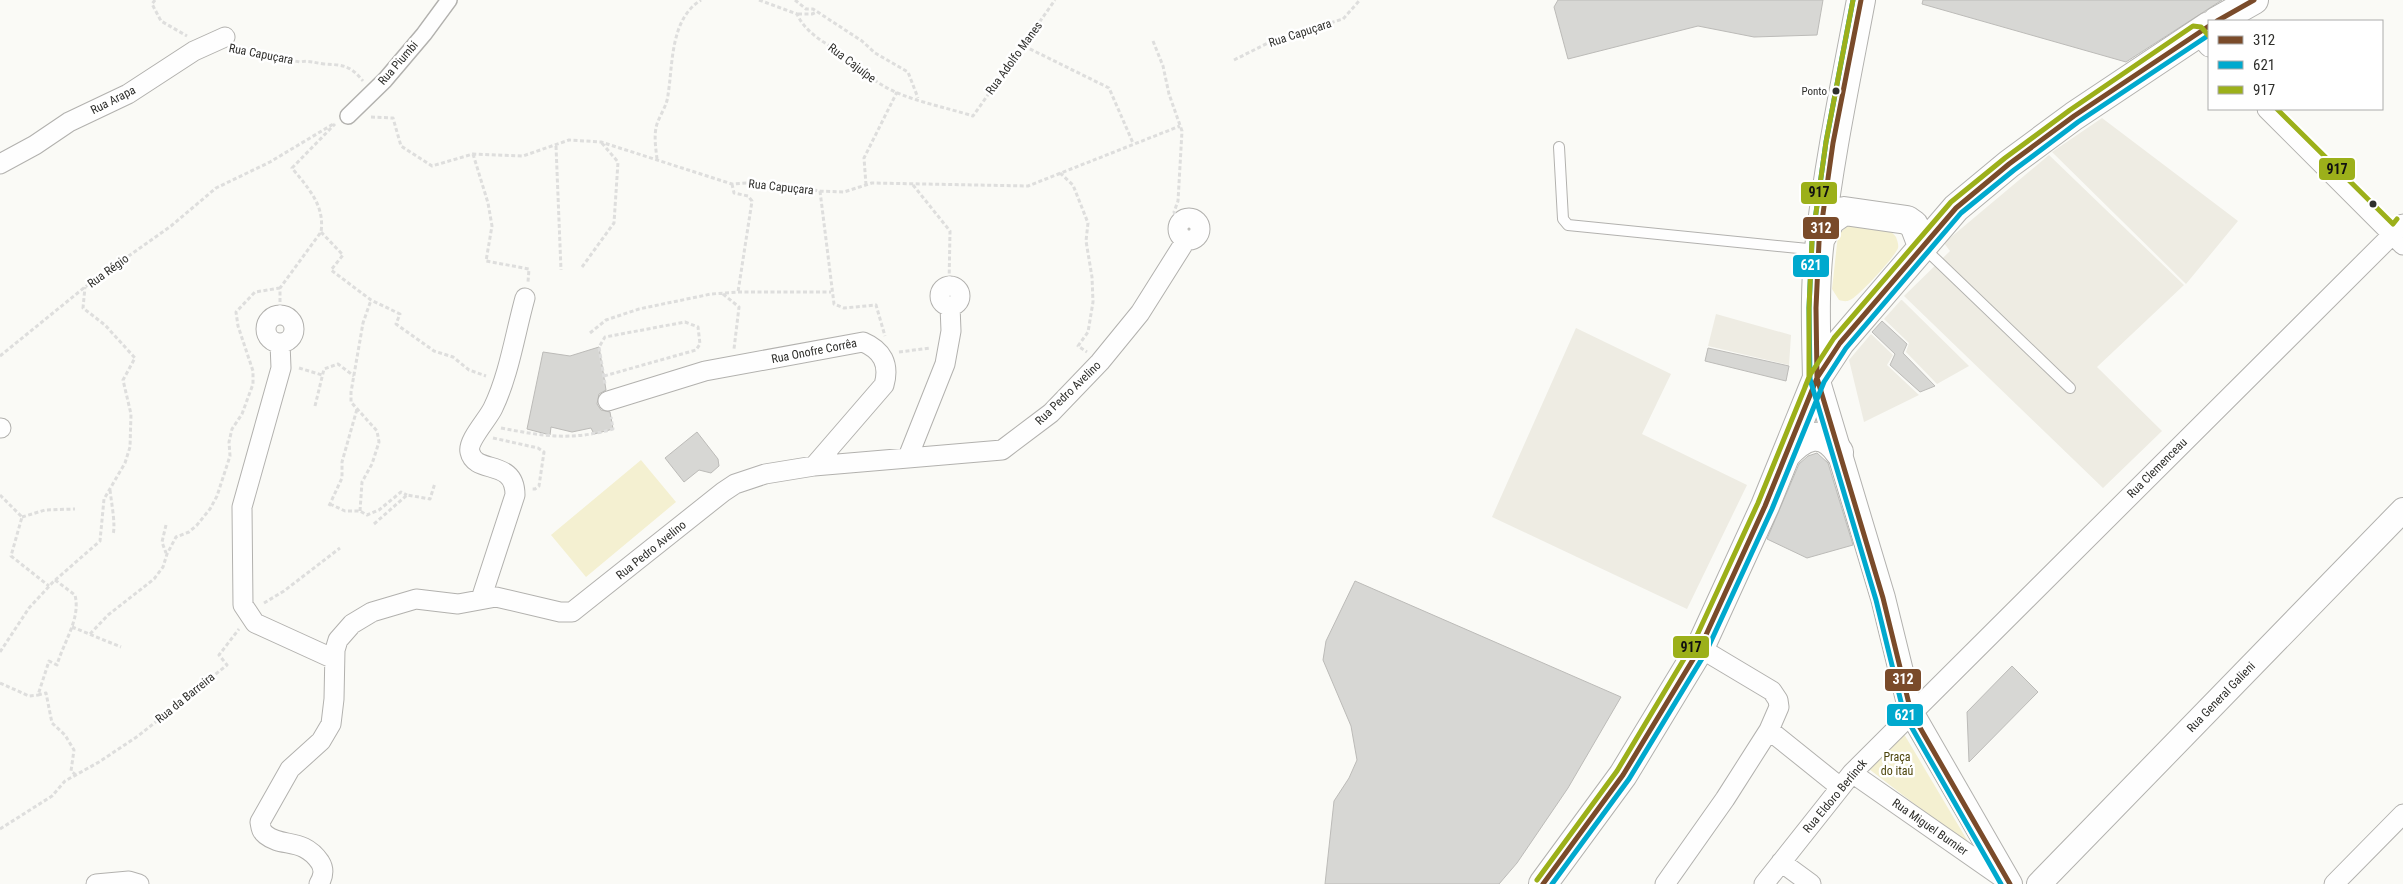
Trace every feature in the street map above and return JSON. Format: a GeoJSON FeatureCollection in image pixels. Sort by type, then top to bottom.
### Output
{"type":"FeatureCollection","features":[{"type":"Feature","properties":{"kind":"main road"},"geometry":{"type":"LineString","coordinates":[[1817,378],[1816,308],[1819,246],[1833,143],[1861,0]]}},
{"type":"Feature","properties":{"kind":"main road"},"geometry":{"type":"LineString","coordinates":[[2225,20],[2254,0]]}},
{"type":"Feature","properties":{"kind":"main road"},"geometry":{"type":"LineString","coordinates":[[1543,884],[1623,775],[1700,648],[1734,577],[1817,378],[1840,344],[1956,208],[2009,164],[2082,110],[2208,32]]}},
{"type":"Feature","properties":{"kind":"main road"},"geometry":{"type":"LineString","coordinates":[[1819,246],[1831,220],[1844,211],[1906,220],[1918,232],[1922,246]]}},
{"type":"Feature","properties":{"kind":"main road"},"geometry":{"type":"LineString","coordinates":[[1786,455],[1799,441],[1817,436],[1830,441],[1840,452]]}},
{"type":"Feature","properties":{"kind":"street","name":"Rua Piumbi"},"geometry":{"type":"LineString","coordinates":[[348,116],[364,102],[424,34],[449,0]]}},
{"type":"Feature","properties":{"kind":"street","name":"Rua Arapa"},"geometry":{"type":"LineString","coordinates":[[0,164],[35,145],[69,122],[128,94],[217,40]]}},
{"type":"Feature","properties":{"kind":"street"},"geometry":{"type":"LineString","coordinates":[[2269,110],[2400,235]]}},
{"type":"Feature","properties":{"kind":"street","name":"Rua Pedro Avelino"},"geometry":{"type":"LineString","coordinates":[[319,884],[323,878],[323,866],[314,854],[299,845],[267,837],[261,830],[260,822],[290,770],[321,742],[332,724],[335,650],[344,633],[352,624],[372,612],[416,599],[458,604],[496,597],[560,612],[572,612],[735,484],[765,474],[814,466],[908,457],[996,452],[1017,440],[1051,413],[1106,355],[1140,313],[1183,232]]}},
{"type":"Feature","properties":{"kind":"street","name":"Rua Clemenceau"},"geometry":{"type":"LineString","coordinates":[[1911,712],[2400,235]]}},
{"type":"Feature","properties":{"kind":"street"},"geometry":{"type":"LineString","coordinates":[[908,457],[950,347],[950,306],[944,304],[939,296],[944,288],[950,286]]}},
{"type":"Feature","properties":{"kind":"street"},"geometry":{"type":"LineString","coordinates":[[481,599],[515,495],[515,485],[503,471],[478,462],[473,458],[469,449],[470,444],[494,406],[503,381],[525,298]]}},
{"type":"Feature","properties":{"kind":"street"},"geometry":{"type":"LineString","coordinates":[[280,315],[272,317],[266,328],[268,336],[280,343],[282,363],[242,508],[244,605],[255,623],[334,659]]}},
{"type":"Feature","properties":{"kind":"street","name":"Rua Onofre Corrêa"},"geometry":{"type":"LineString","coordinates":[[608,401],[705,371],[864,342],[875,347],[884,358]]}},
{"type":"Feature","properties":{"kind":"street"},"geometry":{"type":"LineString","coordinates":[[814,466],[880,393],[887,375],[884,358]]}},
{"type":"Feature","properties":{"kind":"street"},"geometry":{"type":"LineString","coordinates":[[1817,378],[1883,598],[1911,712],[2009,883]]}},
{"type":"Feature","properties":{"kind":"street","name":"Rua General Galieni"},"geometry":{"type":"LineString","coordinates":[[2039,884],[2403,510]]}},
{"type":"Feature","properties":{"kind":"street"},"geometry":{"type":"LineString","coordinates":[[1665,884],[1725,799],[1769,730],[1779,707],[1776,695],[1700,648]]}},
{"type":"Feature","properties":{"kind":"street","name":"Rua Eldoro Berlinck"},"geometry":{"type":"LineString","coordinates":[[1764,884],[1846,780],[1911,712]]}},
{"type":"Feature","properties":{"kind":"street","name":"Rua Miguel Burnier"},"geometry":{"type":"LineString","coordinates":[[1769,730],[2009,883]]}},
{"type":"Feature","properties":{"kind":"street"},"geometry":{"type":"LineString","coordinates":[[2334,884],[2403,814]]}},
{"type":"Feature","properties":{"kind":"street"},"geometry":{"type":"LineString","coordinates":[[1781,862],[1811,884]]}},
{"type":"Feature","properties":{"kind":"street"},"geometry":{"type":"LineString","coordinates":[[96,884],[129,881],[139,884]]}},
{"type":"Feature","properties":{"kind":"lane"},"geometry":{"type":"LineString","coordinates":[[1559,147],[1563,219],[1568,225],[1819,246]]}},
{"type":"Feature","properties":{"kind":"lane"},"geometry":{"type":"LineString","coordinates":[[1922,246],[2070,388]]}},
{"type":"Feature","properties":{"kind":"path","name":"Rua Capuçara"},"geometry":{"type":"LineString","coordinates":[[155,0],[152,4],[161,21],[183,33],[193,42],[217,40],[290,60],[344,65],[357,73],[364,81],[364,102]]}},
{"type":"Feature","properties":{"kind":"path"},"geometry":{"type":"LineString","coordinates":[[657,159],[656,129],[668,98],[672,58],[682,21],[689,7],[701,0]]}},
{"type":"Feature","properties":{"kind":"path"},"geometry":{"type":"LineString","coordinates":[[758,0],[797,14],[812,14],[816,12]]}},
{"type":"Feature","properties":{"kind":"path","name":"Rua Cajuípe"},"geometry":{"type":"LineString","coordinates":[[795,0],[806,10],[816,12],[908,72],[918,99]]}},
{"type":"Feature","properties":{"kind":"path","name":"Rua Adolfo Manes"},"geometry":{"type":"LineString","coordinates":[[973,116],[1055,0]]}},
{"type":"Feature","properties":{"kind":"path","name":"Rua Capuçara"},"geometry":{"type":"LineString","coordinates":[[1234,60],[1274,40],[1343,19],[1360,0]]}},
{"type":"Feature","properties":{"kind":"path","name":"Rua Cajuípe"},"geometry":{"type":"LineString","coordinates":[[797,14],[802,25],[849,58],[882,85],[897,92],[973,116]]}},
{"type":"Feature","properties":{"kind":"path"},"geometry":{"type":"LineString","coordinates":[[1152,41],[1163,66],[1182,131],[1178,201],[1174,212],[1183,232]]}},
{"type":"Feature","properties":{"kind":"path"},"geometry":{"type":"LineString","coordinates":[[1024,46],[1109,88],[1133,144]]}},
{"type":"Feature","properties":{"kind":"path"},"geometry":{"type":"LineString","coordinates":[[866,185],[864,158],[897,92]]}},
{"type":"Feature","properties":{"kind":"path","name":"Rua Capuçara"},"geometry":{"type":"LineString","coordinates":[[348,116],[393,118],[401,146],[432,166],[473,154],[523,156],[569,140],[601,142],[732,184],[759,182],[820,191],[844,192],[872,183],[1028,186],[1180,126]]}},
{"type":"Feature","properties":{"kind":"path","name":"Rua Régio"},"geometry":{"type":"LineString","coordinates":[[0,356],[86,287],[171,226],[216,188],[270,162],[340,120],[292,168],[309,189],[321,210],[321,232]]}},
{"type":"Feature","properties":{"kind":"path"},"geometry":{"type":"LineString","coordinates":[[582,267],[614,223],[618,162],[601,142]]}},
{"type":"Feature","properties":{"kind":"path"},"geometry":{"type":"LineString","coordinates":[[556,146],[561,270]]}},
{"type":"Feature","properties":{"kind":"path"},"geometry":{"type":"LineString","coordinates":[[473,154],[488,203],[492,226],[486,261],[528,269],[525,298]]}},
{"type":"Feature","properties":{"kind":"path"},"geometry":{"type":"LineString","coordinates":[[1060,173],[1073,184],[1088,223],[1086,241],[1092,277],[1093,302],[1088,332],[1078,346]]}},
{"type":"Feature","properties":{"kind":"path"},"geometry":{"type":"LineString","coordinates":[[732,184],[734,193],[748,196],[752,201],[738,292]]}},
{"type":"Feature","properties":{"kind":"path"},"geometry":{"type":"LineString","coordinates":[[914,185],[950,231],[950,286]]}},
{"type":"Feature","properties":{"kind":"path"},"geometry":{"type":"LineString","coordinates":[[820,191],[829,252],[831,292],[834,304],[840,308],[876,305],[885,331],[884,358],[902,350],[950,347]]}},
{"type":"Feature","properties":{"kind":"path"},"geometry":{"type":"LineString","coordinates":[[280,315],[280,288],[321,232],[343,255],[330,270],[371,300],[400,314],[396,324],[434,351],[453,357],[469,370],[503,381]]}},
{"type":"Feature","properties":{"kind":"path"},"geometry":{"type":"LineString","coordinates":[[0,652],[29,608],[55,580],[100,541],[104,499],[125,463],[130,447],[130,414],[123,380],[135,358],[105,325],[83,308],[86,287]]}},
{"type":"Feature","properties":{"kind":"path"},"geometry":{"type":"LineString","coordinates":[[90,634],[108,615],[154,579],[162,567],[176,537],[188,532],[197,525],[217,496],[230,456],[228,442],[232,430],[242,414],[253,384],[253,371],[238,326],[236,312],[254,292],[280,288]]}},
{"type":"Feature","properties":{"kind":"path"},"geometry":{"type":"LineString","coordinates":[[590,334],[606,320],[639,309],[722,293],[831,292]]}},
{"type":"Feature","properties":{"kind":"path"},"geometry":{"type":"LineString","coordinates":[[722,293],[739,307],[732,366]]}},
{"type":"Feature","properties":{"kind":"path"},"geometry":{"type":"LineString","coordinates":[[360,511],[362,482],[372,464],[379,442],[377,430],[351,402],[362,323],[371,300]]}},
{"type":"Feature","properties":{"kind":"path"},"geometry":{"type":"LineString","coordinates":[[604,376],[696,350],[700,344],[698,327],[684,322],[605,337]]}},
{"type":"Feature","properties":{"kind":"path"},"geometry":{"type":"LineString","coordinates":[[282,363],[322,375]]}},
{"type":"Feature","properties":{"kind":"path"},"geometry":{"type":"LineString","coordinates":[[315,406],[324,369],[338,364],[354,376]]}},
{"type":"Feature","properties":{"kind":"path"},"geometry":{"type":"LineString","coordinates":[[357,409],[342,462],[342,478],[329,505],[345,511],[360,511],[367,515],[379,510],[401,492],[407,495],[430,499],[435,483]]}},
{"type":"Feature","properties":{"kind":"path"},"geometry":{"type":"LineString","coordinates":[[494,427],[557,438],[577,437],[613,429]]}},
{"type":"Feature","properties":{"kind":"path"},"geometry":{"type":"LineString","coordinates":[[488,434],[494,439],[538,448],[544,452],[538,488],[515,485]]}},
{"type":"Feature","properties":{"kind":"path"},"geometry":{"type":"LineString","coordinates":[[110,489],[112,518],[115,528],[113,534]]}},
{"type":"Feature","properties":{"kind":"path"},"geometry":{"type":"LineString","coordinates":[[0,495],[22,516]]}},
{"type":"Feature","properties":{"kind":"path"},"geometry":{"type":"LineString","coordinates":[[374,524],[407,495]]}},
{"type":"Feature","properties":{"kind":"path"},"geometry":{"type":"LineString","coordinates":[[22,516],[46,510],[75,509]]}},
{"type":"Feature","properties":{"kind":"path"},"geometry":{"type":"LineString","coordinates":[[22,516],[11,556],[49,586]]}},
{"type":"Feature","properties":{"kind":"path"},"geometry":{"type":"LineString","coordinates":[[166,525],[162,542],[167,554]]}},
{"type":"Feature","properties":{"kind":"path","name":"Rua da Barreira"},"geometry":{"type":"LineString","coordinates":[[0,829],[52,796],[65,781],[138,736],[227,665],[220,655],[256,607],[284,591],[340,548]]}},
{"type":"Feature","properties":{"kind":"path"},"geometry":{"type":"LineString","coordinates":[[38,695],[49,661],[57,665],[62,648],[72,627],[77,602],[75,595],[55,580]]}},
{"type":"Feature","properties":{"kind":"path"},"geometry":{"type":"LineString","coordinates":[[72,627],[121,647]]}},
{"type":"Feature","properties":{"kind":"path"},"geometry":{"type":"LineString","coordinates":[[0,682],[29,696],[46,693],[52,723],[65,735],[74,750],[71,771],[76,775]]}},
{"type":"Feature","properties":{"kind":"shaded area"},"geometry":{"type":"Polygon","coordinates":[[[2102,118],[2238,221],[2186,284],[2052,152],[2102,118]]]}},
{"type":"Feature","properties":{"kind":"shaded area"},"geometry":{"type":"Polygon","coordinates":[[[2049,155],[2184,285],[2097,367],[2162,431],[2103,488],[1904,296],[1950,251],[1944,243],[2049,155]]]}},
{"type":"Feature","properties":{"kind":"shaded area"},"geometry":{"type":"Polygon","coordinates":[[[1901,300],[1969,366],[1937,384],[1906,352],[1909,343],[1884,319],[1901,300]]]}},
{"type":"Feature","properties":{"kind":"shaded area"},"geometry":{"type":"Polygon","coordinates":[[[1716,314],[1791,335],[1789,365],[1708,346],[1716,314]]]}},
{"type":"Feature","properties":{"kind":"shaded area"},"geometry":{"type":"Polygon","coordinates":[[[1576,328],[1671,374],[1642,434],[1747,485],[1687,609],[1492,517],[1576,328]]]}},
{"type":"Feature","properties":{"kind":"shaded area"},"geometry":{"type":"Polygon","coordinates":[[[1871,334],[1893,355],[1887,365],[1919,395],[1864,422],[1849,360],[1871,334]]]}},
{"type":"Feature","properties":{"kind":"green space"},"geometry":{"type":"Polygon","coordinates":[[[1848,225],[1874,226],[1887,230],[1896,237],[1898,247],[1890,260],[1868,285],[1849,301],[1845,301],[1839,300],[1832,289],[1838,235],[1848,225]]]}},
{"type":"Feature","properties":{"kind":"green space"},"geometry":{"type":"Polygon","coordinates":[[[641,460],[676,502],[586,577],[551,535],[641,460]]]}},
{"type":"Feature","properties":{"kind":"green space","name":"Praça do itaú"},"geometry":{"type":"Polygon","coordinates":[[[1904,734],[1970,845],[1969,846],[1869,769],[1904,734]]]}},
{"type":"Feature","properties":{"kind":"building"},"geometry":{"type":"Polygon","coordinates":[[[1558,0],[1823,0],[1817,35],[1754,37],[1698,26],[1568,59],[1554,7],[1558,0]]]}},
{"type":"Feature","properties":{"kind":"building"},"geometry":{"type":"Polygon","coordinates":[[[1923,0],[2222,0],[2126,62],[1922,4],[1923,0]]]}},
{"type":"Feature","properties":{"kind":"building"},"geometry":{"type":"Polygon","coordinates":[[[1882,321],[1907,344],[1903,353],[1935,386],[1920,392],[1890,365],[1895,354],[1872,332],[1882,321]]]}},
{"type":"Feature","properties":{"kind":"building"},"geometry":{"type":"Polygon","coordinates":[[[599,347],[606,390],[599,394],[597,404],[601,410],[610,412],[613,429],[594,434],[591,428],[572,432],[551,427],[550,435],[527,429],[543,352],[570,356],[599,347]]]}},
{"type":"Feature","properties":{"kind":"building"},"geometry":{"type":"Polygon","coordinates":[[[1708,348],[1789,366],[1786,381],[1705,361],[1708,348]]]}},
{"type":"Feature","properties":{"kind":"building"},"geometry":{"type":"Polygon","coordinates":[[[697,432],[718,459],[719,466],[711,473],[699,470],[684,482],[665,458],[697,432]]]}},
{"type":"Feature","properties":{"kind":"building"},"geometry":{"type":"Polygon","coordinates":[[[1817,453],[1828,463],[1853,545],[1807,558],[1767,539],[1799,464],[1808,456],[1817,453]]]}},
{"type":"Feature","properties":{"kind":"building"},"geometry":{"type":"Polygon","coordinates":[[[1355,581],[1621,697],[1568,788],[1517,863],[1499,884],[1325,884],[1334,801],[1349,778],[1357,760],[1351,726],[1323,660],[1326,641],[1355,581]]]}},
{"type":"Feature","properties":{"kind":"building"},"geometry":{"type":"Polygon","coordinates":[[[2012,666],[2038,692],[1969,762],[1967,712],[2012,666]]]}},
{"type":"Feature","properties":{"kind":"transit line","name":"621"},"geometry":{"type":"LineString","coordinates":[[1853,0],[1826,142],[1812,241],[1809,308],[1810,379],[1876,600],[1904,714],[2001,884]]}},
{"type":"Feature","properties":{"kind":"transit line","name":"917"},"geometry":{"type":"LineString","coordinates":[[1805,387],[1809,377],[1809,308],[1812,241],[1826,142],[1853,0]]}},
{"type":"Feature","properties":{"kind":"transit line","name":"312"},"geometry":{"type":"LineString","coordinates":[[1861,0],[1833,143],[1819,242],[1816,308],[1817,378],[1883,598],[1911,712],[2010,884]]}},
{"type":"Feature","properties":{"kind":"transit line","name":"312"},"geometry":{"type":"LineString","coordinates":[[2219,20],[2254,0]]}},
{"type":"Feature","properties":{"kind":"transit line","name":"917"},"geometry":{"type":"LineString","coordinates":[[1537,880],[1617,771],[1693,644],[1758,503],[1810,375],[1834,338],[1951,202],[2005,158],[2070,110],[2193,26],[2201,27],[2208,35]]}},
{"type":"Feature","properties":{"kind":"transit line","name":"312"},"geometry":{"type":"LineString","coordinates":[[1543,884],[1623,775],[1700,648],[1765,506],[1817,378],[1840,343],[1956,208],[2009,164],[2074,116],[2208,27]]}},
{"type":"Feature","properties":{"kind":"transit line","name":"621"},"geometry":{"type":"LineString","coordinates":[[1552,884],[1629,779],[1706,652],[1772,509],[1824,382],[1846,348],[1961,213],[2078,122],[2208,36]]}},
{"type":"Feature","properties":{"kind":"transit line","name":"917"},"geometry":{"type":"LineString","coordinates":[[2278,110],[2393,224],[2397,219]]}},
{"type":"Feature","properties":{"kind":"place","name":"Ponto"},"geometry":{"type":"Point","coordinates":[1836,91]}}]}
